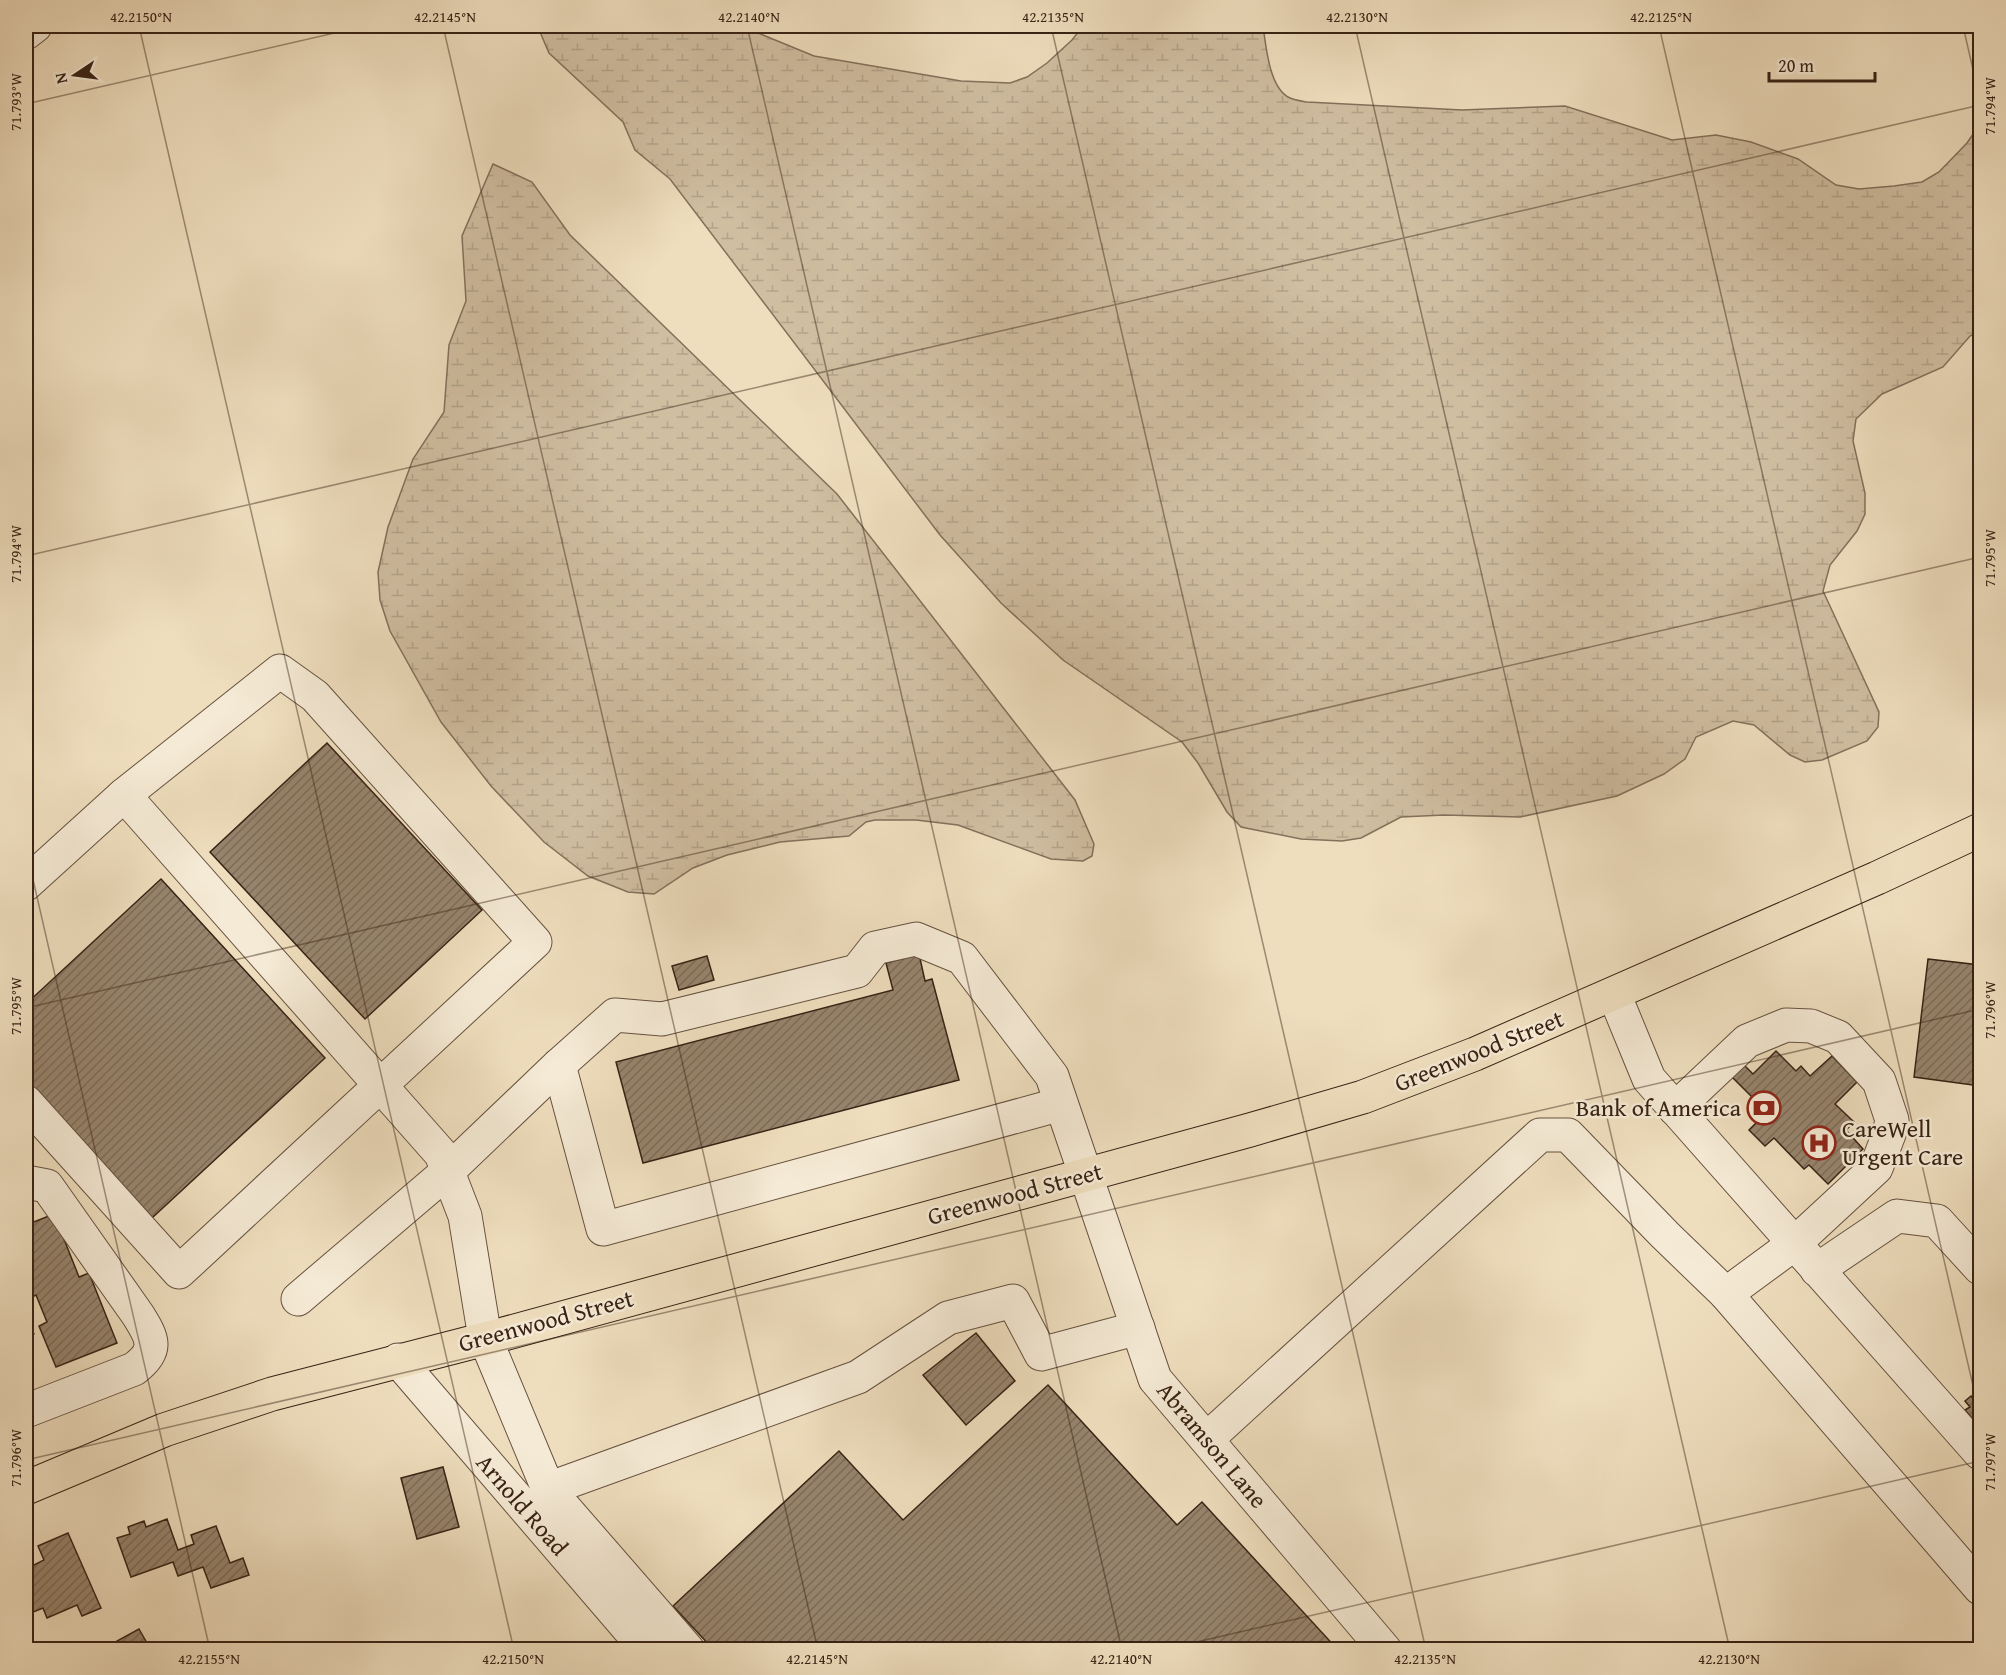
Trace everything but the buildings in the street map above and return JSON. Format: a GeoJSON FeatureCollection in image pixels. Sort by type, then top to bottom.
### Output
{"type":"FeatureCollection","features":[{"type":"Feature","properties":{"kind":"main road","name":"Greenwood Street"},"geometry":{"type":"LineString","coordinates":[[26,1488],[122,1447],[226,1408],[305,1384],[485,1338],[1279,1122],[1363,1097],[1485,1050],[1877,878],[1980,830]]}},
{"type":"Feature","properties":{"kind":"street"},"geometry":{"type":"LineString","coordinates":[[26,33],[35,26]]}},
{"type":"Feature","properties":{"kind":"street"},"geometry":{"type":"LineString","coordinates":[[26,884],[124,795],[280,671],[315,696],[535,942],[179,1272],[26,1102]]}},
{"type":"Feature","properties":{"kind":"street"},"geometry":{"type":"LineString","coordinates":[[124,795],[441,1154],[465,1216],[485,1338],[548,1488],[688,1650]]}},
{"type":"Feature","properties":{"kind":"street","name":"Abramson Lane"},"geometry":{"type":"LineString","coordinates":[[298,1299],[447,1172],[615,1015],[662,1019],[857,971],[875,948],[916,939],[962,958],[1052,1077],[1155,1378],[1385,1650]]}},
{"type":"Feature","properties":{"kind":"street"},"geometry":{"type":"LineString","coordinates":[[1614,994],[1649,1079],[1980,1453]]}},
{"type":"Feature","properties":{"kind":"street"},"geometry":{"type":"LineString","coordinates":[[1675,1108],[1747,1041],[1786,1025],[1811,1026],[1838,1037],[1879,1081],[1892,1120],[1876,1168],[1806,1258]]}},
{"type":"Feature","properties":{"kind":"street"},"geometry":{"type":"LineString","coordinates":[[559,1065],[603,1229],[1061,1104]]}},
{"type":"Feature","properties":{"kind":"street"},"geometry":{"type":"LineString","coordinates":[[1207,1439],[1540,1135],[1568,1136],[1726,1294],[1980,1588]]}},
{"type":"Feature","properties":{"kind":"street"},"geometry":{"type":"LineString","coordinates":[[26,1182],[47,1186],[138,1315],[147,1330],[152,1345],[147,1359],[134,1369],[26,1411]]}},
{"type":"Feature","properties":{"kind":"street"},"geometry":{"type":"LineString","coordinates":[[1726,1294],[1897,1216],[1937,1221],[1980,1268]]}},
{"type":"Feature","properties":{"kind":"street"},"geometry":{"type":"LineString","coordinates":[[548,1488],[858,1377],[948,1317],[1013,1301],[1041,1354],[1138,1328]]}},
{"type":"Feature","properties":{"kind":"street","name":"Arnold Road"},"geometry":{"type":"LineString","coordinates":[[398,1360],[647,1650]]}},
{"type":"Feature","properties":{"kind":"path"},"geometry":{"type":"LineString","coordinates":[[26,1317],[33,1335]]}},
{"type":"Feature","properties":{"kind":"green space"},"geometry":{"type":"Polygon","coordinates":[[[541,26],[735,26],[746,28],[814,56],[961,81],[1010,83],[1027,77],[1047,63],[1072,40],[1083,26],[1263,26],[1267,54],[1276,84],[1282,92],[1295,100],[1462,110],[1565,106],[1672,140],[1716,135],[1751,142],[1798,159],[1836,185],[1859,189],[1922,182],[1939,172],[1967,143],[1980,124],[1980,331],[1970,336],[1943,367],[1882,394],[1856,419],[1853,441],[1865,493],[1865,514],[1857,531],[1830,565],[1823,591],[1879,712],[1878,727],[1867,741],[1822,760],[1805,762],[1790,755],[1754,725],[1733,721],[1696,737],[1685,759],[1664,774],[1617,796],[1520,817],[1444,815],[1401,817],[1361,838],[1342,841],[1301,839],[1241,827],[1227,812],[1198,763],[1182,742],[1063,660],[1001,603],[940,535],[670,179],[635,150],[623,122],[549,53],[540,32],[541,26]]]}},
{"type":"Feature","properties":{"kind":"green space"},"geometry":{"type":"Polygon","coordinates":[[[493,164],[532,182],[570,235],[837,494],[1075,800],[1094,844],[1092,856],[1083,861],[1051,859],[958,825],[916,820],[875,820],[866,822],[849,836],[780,842],[727,855],[693,868],[654,894],[628,892],[588,876],[544,842],[491,786],[441,722],[390,631],[380,600],[378,572],[388,527],[413,459],[444,412],[449,345],[466,301],[462,236],[493,164]]]}},
{"type":"Feature","properties":{"kind":"place","name":"Bank of America"},"geometry":{"type":"Point","coordinates":[1764,1108]}},
{"type":"Feature","properties":{"kind":"place","name":"CareWell Urgent Care"},"geometry":{"type":"Point","coordinates":[1819,1143]}}]}
